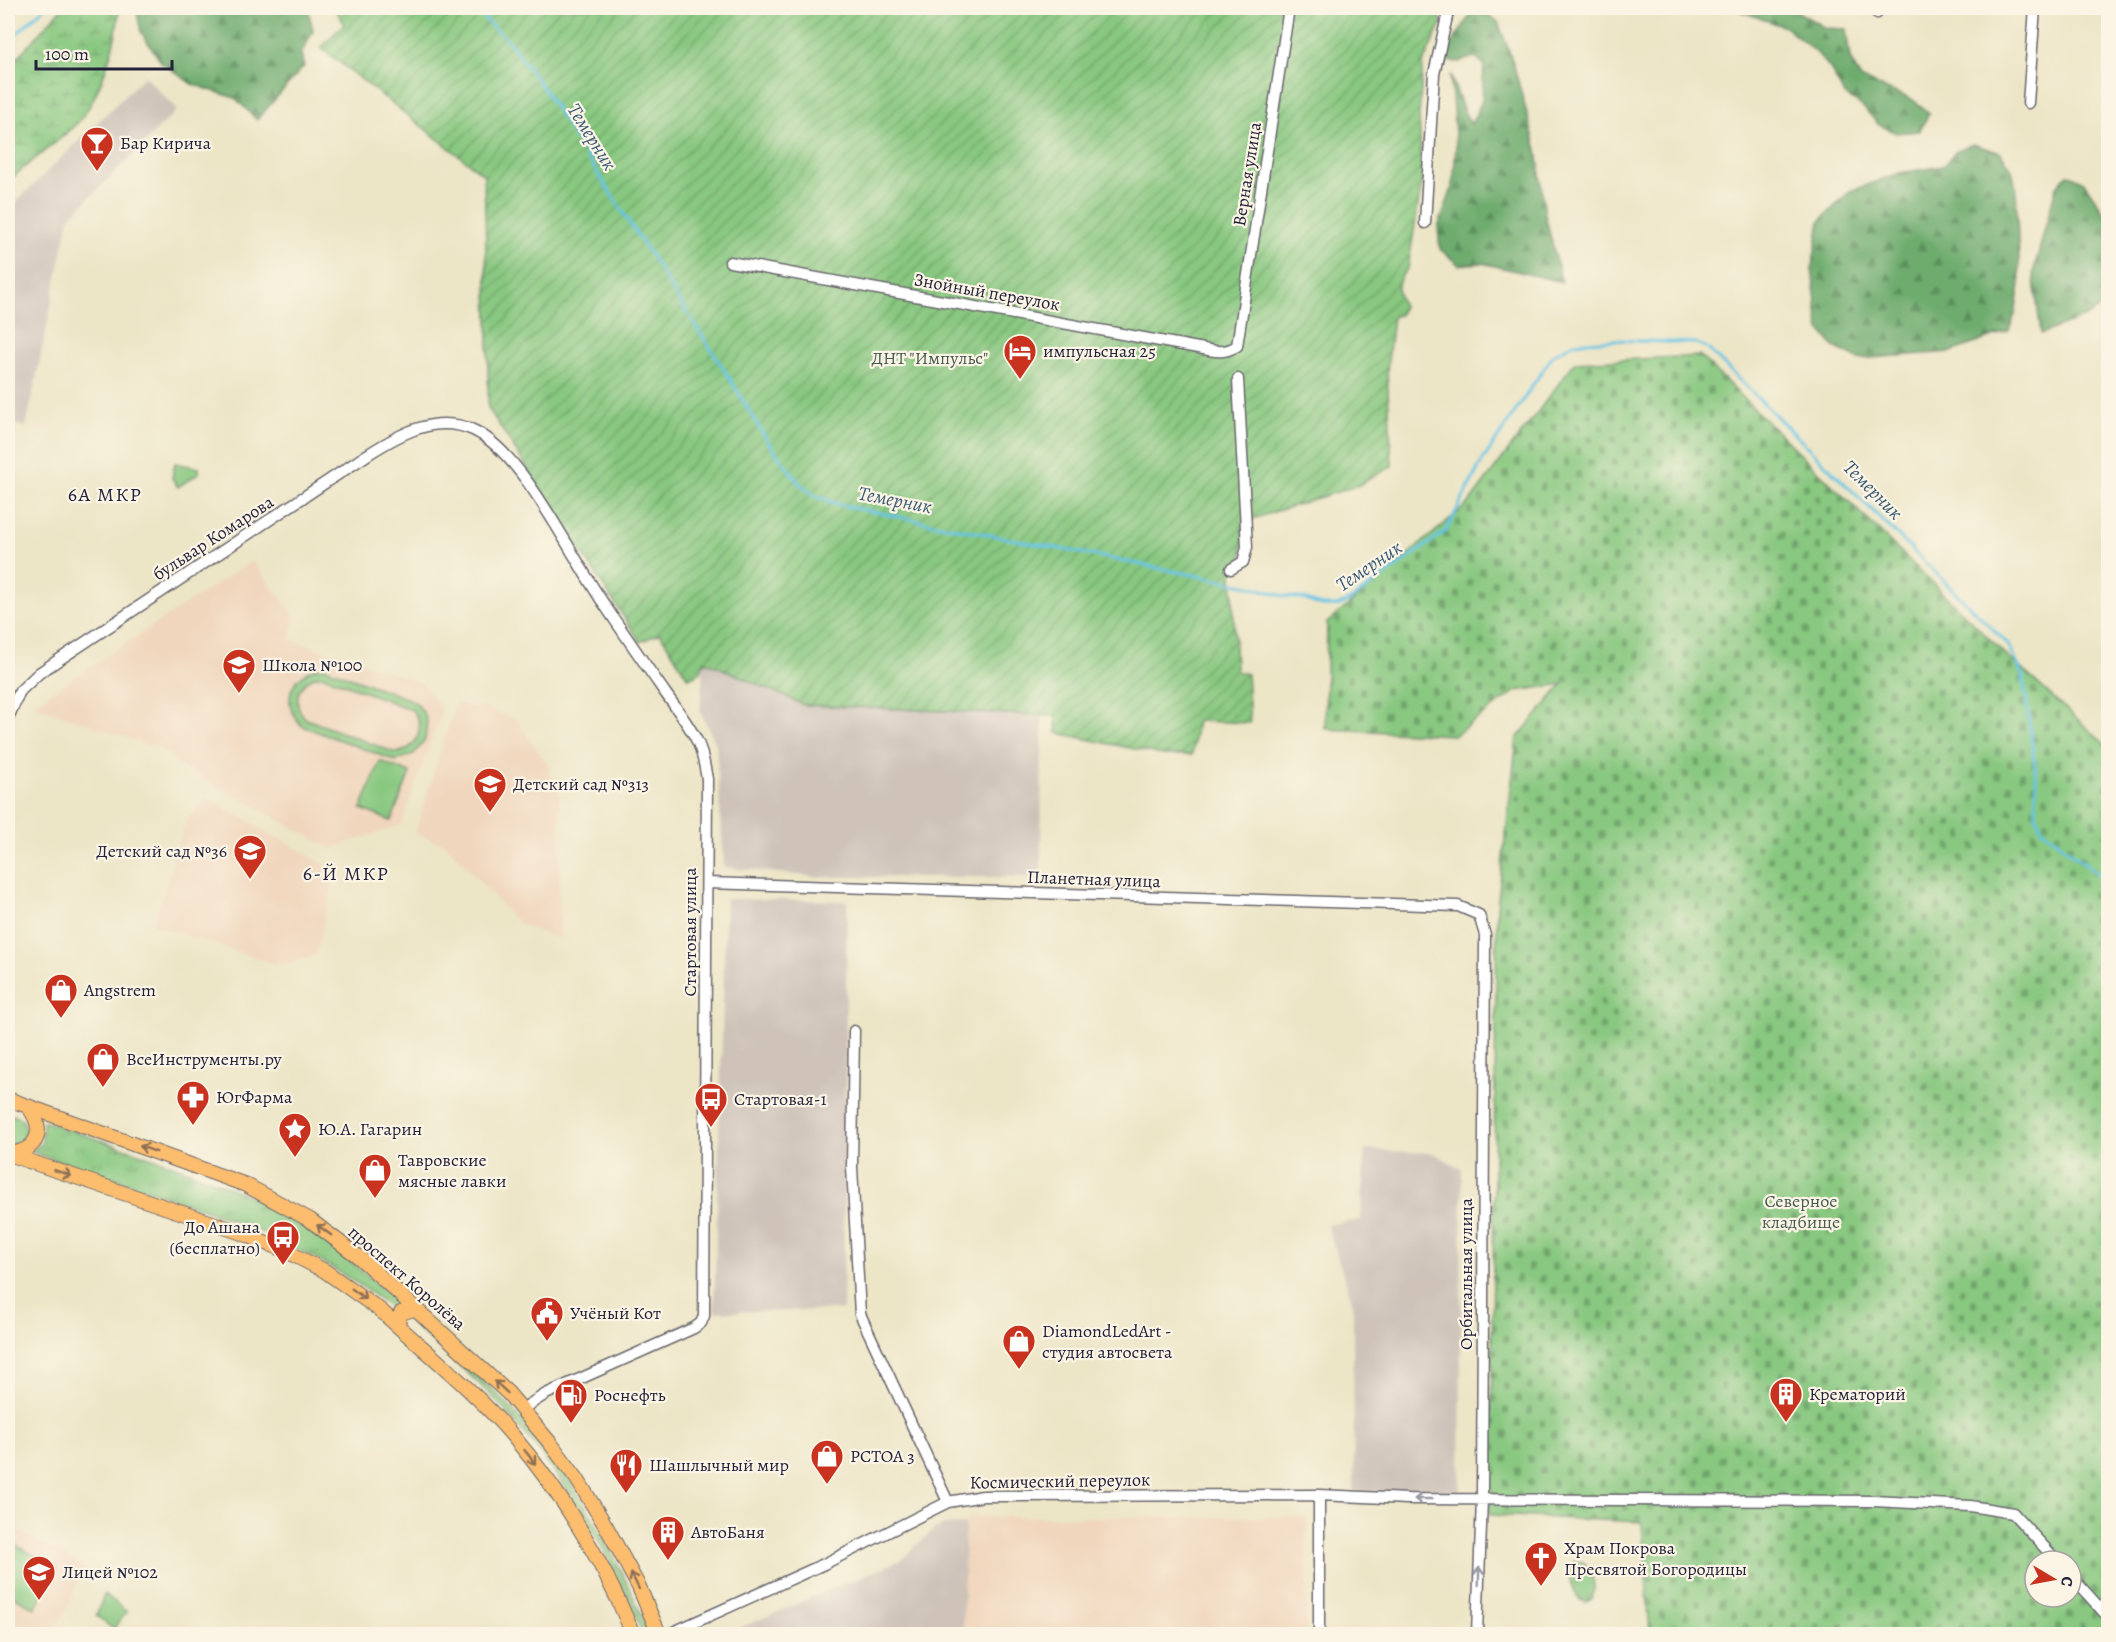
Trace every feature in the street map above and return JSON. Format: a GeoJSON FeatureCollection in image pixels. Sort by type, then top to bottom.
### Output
{"type":"FeatureCollection","features":[{"type":"Feature","properties":{"kind":"main road","name":"проспект Королёва"},"geometry":{"type":"LineString","coordinates":[[8,1099],[216,1173],[276,1200],[339,1241],[379,1273],[508,1393],[577,1479],[639,1587],[659,1635]]}},
{"type":"Feature","properties":{"kind":"main road"},"geometry":{"type":"LineString","coordinates":[[8,1154],[22,1153],[30,1148],[37,1138],[36,1116],[28,1106]]}},
{"type":"Feature","properties":{"kind":"main road"},"geometry":{"type":"LineString","coordinates":[[8,1154],[236,1231],[284,1250],[344,1283],[380,1310],[489,1410],[533,1461],[587,1540],[617,1597],[633,1635]]}},
{"type":"Feature","properties":{"kind":"main road"},"geometry":{"type":"LineString","coordinates":[[397,1325],[401,1313],[416,1308]]}},
{"type":"Feature","properties":{"kind":"street","name":"Верная улица"},"geometry":{"type":"LineString","coordinates":[[1237,346],[1289,8]]}},
{"type":"Feature","properties":{"kind":"street"},"geometry":{"type":"LineString","coordinates":[[1425,223],[1434,74],[1449,8]]}},
{"type":"Feature","properties":{"kind":"street"},"geometry":{"type":"LineString","coordinates":[[2028,103],[2035,8]]}},
{"type":"Feature","properties":{"kind":"street","name":"Знойный переулок"},"geometry":{"type":"LineString","coordinates":[[730,262],[1209,350],[1222,352],[1237,346]]}},
{"type":"Feature","properties":{"kind":"street"},"geometry":{"type":"LineString","coordinates":[[1231,569],[1243,562],[1247,547],[1238,379]]}},
{"type":"Feature","properties":{"kind":"street","name":"бульвар Комарова"},"geometry":{"type":"LineString","coordinates":[[8,718],[20,691],[39,673],[388,441],[421,427],[439,424],[461,426]]}},
{"type":"Feature","properties":{"kind":"street","name":"Стартовая улица"},"geometry":{"type":"LineString","coordinates":[[461,426],[485,438],[499,449],[524,476],[601,600],[699,744],[707,779],[704,1316],[701,1323],[694,1328],[546,1394],[522,1409]]}},
{"type":"Feature","properties":{"kind":"street","name":"Планетная улица"},"geometry":{"type":"LineString","coordinates":[[707,883],[1458,906],[1479,915]]}},
{"type":"Feature","properties":{"kind":"street","name":"Орбитальная улица"},"geometry":{"type":"LineString","coordinates":[[1477,1635],[1482,1499],[1485,935],[1479,915]]}},
{"type":"Feature","properties":{"kind":"street"},"geometry":{"type":"LineString","coordinates":[[854,1031],[852,1167],[860,1314],[948,1502]]}},
{"type":"Feature","properties":{"kind":"street"},"geometry":{"type":"LineString","coordinates":[[1319,1495],[1319,1635]]}},
{"type":"Feature","properties":{"kind":"street","name":"Космический переулок"},"geometry":{"type":"LineString","coordinates":[[669,1635],[824,1564],[948,1502],[983,1496],[1319,1495],[1408,1499],[1874,1501],[1971,1506],[2013,1513],[2046,1549]]}},
{"type":"Feature","properties":{"kind":"street"},"geometry":{"type":"LineString","coordinates":[[2083,1589],[2109,1617]]}},
{"type":"Feature","properties":{"kind":"shaded area"},"geometry":{"type":"Polygon","coordinates":[[[145,76],[177,110],[69,218],[26,427],[8,423],[8,210],[145,76]]]}},
{"type":"Feature","properties":{"kind":"shaded area","name":"Школа №100"},"geometry":{"type":"Polygon","coordinates":[[[252,561],[296,618],[290,639],[422,683],[442,711],[401,825],[331,848],[184,768],[161,749],[32,705],[252,561]]]}},
{"type":"Feature","properties":{"kind":"shaded area"},"geometry":{"type":"Polygon","coordinates":[[[704,661],[804,705],[1042,714],[1041,877],[817,877],[724,867],[716,744],[700,711],[704,661]]]}},
{"type":"Feature","properties":{"kind":"shaded area","name":"Детский сад №313"},"geometry":{"type":"Polygon","coordinates":[[[456,702],[477,709],[478,705],[515,719],[550,767],[548,773],[554,779],[559,792],[560,939],[519,924],[446,844],[415,834],[456,702]]]}},
{"type":"Feature","properties":{"kind":"shaded area","name":"Детский сад №36"},"geometry":{"type":"Polygon","coordinates":[[[208,798],[335,870],[316,955],[292,963],[276,964],[153,925],[187,818],[208,798]]]}},
{"type":"Feature","properties":{"kind":"shaded area"},"geometry":{"type":"Polygon","coordinates":[[[726,899],[847,901],[843,1310],[714,1312],[726,899]]]}},
{"type":"Feature","properties":{"kind":"shaded area"},"geometry":{"type":"Polygon","coordinates":[[[1365,1150],[1433,1153],[1462,1169],[1460,1493],[1354,1491],[1353,1304],[1327,1225],[1361,1220],[1365,1150]]]}},
{"type":"Feature","properties":{"kind":"shaded area"},"geometry":{"type":"Polygon","coordinates":[[[969,1517],[1307,1517],[1306,1634],[963,1634],[965,1524],[969,1517]]]}},
{"type":"Feature","properties":{"kind":"shaded area"},"geometry":{"type":"Polygon","coordinates":[[[965,1524],[963,1634],[725,1634],[901,1560],[933,1530],[944,1525],[965,1524]]]}},
{"type":"Feature","properties":{"kind":"shaded area","name":"Лицей №102"},"geometry":{"type":"Polygon","coordinates":[[[8,1525],[85,1568],[55,1634],[8,1634],[8,1525]]]}},
{"type":"Feature","properties":{"kind":"green space"},"geometry":{"type":"Polygon","coordinates":[[[62,8],[119,8],[111,51],[101,83],[87,111],[62,137],[8,182],[8,68],[62,8]]]}},
{"type":"Feature","properties":{"kind":"green space"},"geometry":{"type":"Polygon","coordinates":[[[136,8],[308,8],[313,31],[301,54],[304,66],[257,120],[235,98],[192,84],[161,62],[141,32],[136,8]]]}},
{"type":"Feature","properties":{"kind":"green space","name":"ДНТ \"Импульс\""},"geometry":{"type":"Polygon","coordinates":[[[335,8],[1441,8],[1441,24],[1423,63],[1419,116],[1422,181],[1408,268],[1398,286],[1403,306],[1400,315],[1393,316],[1387,371],[1392,466],[1359,485],[1243,522],[1242,562],[1232,572],[1236,671],[1247,674],[1250,723],[1197,721],[1192,755],[1163,755],[1057,733],[1056,716],[804,705],[705,661],[700,673],[688,678],[660,633],[640,642],[488,408],[484,175],[321,48],[344,24],[335,8]]]}},
{"type":"Feature","properties":{"kind":"green space"},"geometry":{"type":"Polygon","coordinates":[[[1475,8],[1498,22],[1512,59],[1537,150],[1545,215],[1562,282],[1482,263],[1459,265],[1440,249],[1438,228],[1453,185],[1456,146],[1450,74],[1471,124],[1482,101],[1484,65],[1475,57],[1458,62],[1448,61],[1450,46],[1475,8]]]}},
{"type":"Feature","properties":{"kind":"green space"},"geometry":{"type":"Polygon","coordinates":[[[1731,8],[1792,8],[1825,28],[1846,29],[1850,58],[1860,78],[1913,100],[1929,113],[1920,131],[1896,133],[1879,125],[1864,108],[1843,93],[1830,68],[1817,53],[1785,27],[1731,8]]]}},
{"type":"Feature","properties":{"kind":"green space"},"geometry":{"type":"Polygon","coordinates":[[[1973,144],[2001,153],[2012,170],[2016,188],[2020,285],[2015,314],[2009,331],[1951,352],[1858,359],[1834,347],[1819,328],[1812,269],[1820,221],[1850,191],[1900,173],[1943,166],[1956,151],[1973,144]]]}},
{"type":"Feature","properties":{"kind":"green space"},"geometry":{"type":"Polygon","coordinates":[[[2068,174],[2083,181],[2108,218],[2108,303],[2085,317],[2041,334],[2033,273],[2056,187],[2068,174]]]}},
{"type":"Feature","properties":{"kind":"green space","name":"Северное кладбище"},"geometry":{"type":"Polygon","coordinates":[[[1700,356],[2006,655],[2108,747],[2108,1634],[1650,1634],[1642,1522],[1490,1515],[1497,908],[1517,738],[1563,684],[1516,691],[1455,735],[1325,729],[1327,623],[1469,503],[1575,362],[1700,356]]]}},
{"type":"Feature","properties":{"kind":"green space"},"geometry":{"type":"Polygon","coordinates":[[[175,463],[199,468],[199,473],[178,487],[172,478],[175,463]]]}},
{"type":"Feature","properties":{"kind":"green space"},"geometry":{"type":"Polygon","coordinates":[[[316,668],[326,668],[411,700],[417,704],[427,721],[425,740],[414,754],[396,761],[302,726],[295,718],[290,701],[294,685],[306,673],[316,668]],[[324,676],[310,679],[298,694],[299,707],[306,719],[396,753],[404,751],[414,742],[419,730],[412,710],[324,676]]]}},
{"type":"Feature","properties":{"kind":"green space"},"geometry":{"type":"Polygon","coordinates":[[[380,761],[410,773],[391,821],[361,809],[380,761]]]}},
{"type":"Feature","properties":{"kind":"green space"},"geometry":{"type":"Polygon","coordinates":[[[8,1113],[22,1119],[26,1129],[23,1139],[14,1144],[8,1144],[8,1113]]]}},
{"type":"Feature","properties":{"kind":"green space"},"geometry":{"type":"Polygon","coordinates":[[[43,1121],[187,1170],[270,1207],[306,1228],[339,1252],[402,1306],[395,1311],[355,1282],[267,1235],[174,1198],[32,1152],[42,1142],[43,1121]]]}},
{"type":"Feature","properties":{"kind":"green space"},"geometry":{"type":"Polygon","coordinates":[[[413,1317],[501,1398],[525,1424],[568,1479],[605,1539],[649,1634],[643,1634],[599,1542],[543,1456],[489,1393],[409,1321],[413,1317]]]}},
{"type":"Feature","properties":{"kind":"green space"},"geometry":{"type":"Polygon","coordinates":[[[8,1541],[57,1568],[35,1608],[8,1593],[8,1541]]]}},
{"type":"Feature","properties":{"kind":"green space"},"geometry":{"type":"Polygon","coordinates":[[[1574,1561],[1583,1562],[1593,1579],[1592,1599],[1586,1602],[1577,1596],[1572,1584],[1571,1572],[1574,1561]]]}},
{"type":"Feature","properties":{"kind":"green space"},"geometry":{"type":"Polygon","coordinates":[[[105,1594],[127,1612],[113,1629],[96,1615],[105,1594]]]}},
{"type":"Feature","properties":{"kind":"waterway","name":"Темерник"},"geometry":{"type":"LineString","coordinates":[[8,42],[44,8]]}},
{"type":"Feature","properties":{"kind":"waterway","name":"Темерник"},"geometry":{"type":"LineString","coordinates":[[473,8],[509,42],[541,85],[768,442],[799,483],[815,496],[844,506],[1249,586],[1323,606],[1337,606],[1351,600],[1446,531],[1481,463],[1553,355],[1574,343],[1614,340],[1696,343],[1707,348],[2008,644],[2023,676],[2036,774],[2036,816],[2042,829],[2108,882]]}},
{"type":"Feature","properties":{"kind":"place","name":"Бар Кирича"},"geometry":{"type":"Point","coordinates":[97,172]}},
{"type":"Feature","properties":{"kind":"place","name":"импульсная 25"},"geometry":{"type":"Point","coordinates":[1020,380]}},
{"type":"Feature","properties":{"kind":"place","name":"Школа №100"},"geometry":{"type":"Point","coordinates":[239,694]}},
{"type":"Feature","properties":{"kind":"place","name":"Детский сад №313"},"geometry":{"type":"Point","coordinates":[490,813]}},
{"type":"Feature","properties":{"kind":"place","name":"Детский сад №36"},"geometry":{"type":"Point","coordinates":[250,880]}},
{"type":"Feature","properties":{"kind":"place","name":"Angstrem"},"geometry":{"type":"Point","coordinates":[61,1019]}},
{"type":"Feature","properties":{"kind":"place","name":"ВсеИнструменты.ру"},"geometry":{"type":"Point","coordinates":[103,1088]}},
{"type":"Feature","properties":{"kind":"place","name":"ЮгФарма"},"geometry":{"type":"Point","coordinates":[193,1126]}},
{"type":"Feature","properties":{"kind":"place","name":"Стартовая-1"},"geometry":{"type":"Point","coordinates":[711,1128]}},
{"type":"Feature","properties":{"kind":"place","name":"Ю.А. Гагарин"},"geometry":{"type":"Point","coordinates":[295,1158]}},
{"type":"Feature","properties":{"kind":"place","name":"Тавровские мясные лавки"},"geometry":{"type":"Point","coordinates":[375,1199]}},
{"type":"Feature","properties":{"kind":"place","name":"До Ашана (бесплатно)"},"geometry":{"type":"Point","coordinates":[283,1266]}},
{"type":"Feature","properties":{"kind":"place","name":"Учёный Кот"},"geometry":{"type":"Point","coordinates":[547,1342]}},
{"type":"Feature","properties":{"kind":"place","name":"DiamondLedArt - студия автосвета"},"geometry":{"type":"Point","coordinates":[1019,1370]}},
{"type":"Feature","properties":{"kind":"place","name":"Крематорий"},"geometry":{"type":"Point","coordinates":[1786,1423]}},
{"type":"Feature","properties":{"kind":"place","name":"Роснефть"},"geometry":{"type":"Point","coordinates":[571,1424]}},
{"type":"Feature","properties":{"kind":"place","name":"РСТОА 3"},"geometry":{"type":"Point","coordinates":[827,1485]}},
{"type":"Feature","properties":{"kind":"place","name":"Шашлычный мир"},"geometry":{"type":"Point","coordinates":[626,1494]}},
{"type":"Feature","properties":{"kind":"place","name":"АвтоБаня"},"geometry":{"type":"Point","coordinates":[668,1561]}},
{"type":"Feature","properties":{"kind":"place","name":"Храм Покрова Пресвятой Богородицы"},"geometry":{"type":"Point","coordinates":[1541,1587]}},
{"type":"Feature","properties":{"kind":"place","name":"Лицей №102"},"geometry":{"type":"Point","coordinates":[39,1601]}},
{"type":"Feature","properties":{"kind":"district","name":"6А МКР"},"geometry":{"type":"Point","coordinates":[105,494]}},
{"type":"Feature","properties":{"kind":"district","name":"6-Й МКР"},"geometry":{"type":"Point","coordinates":[346,873]}}]}
